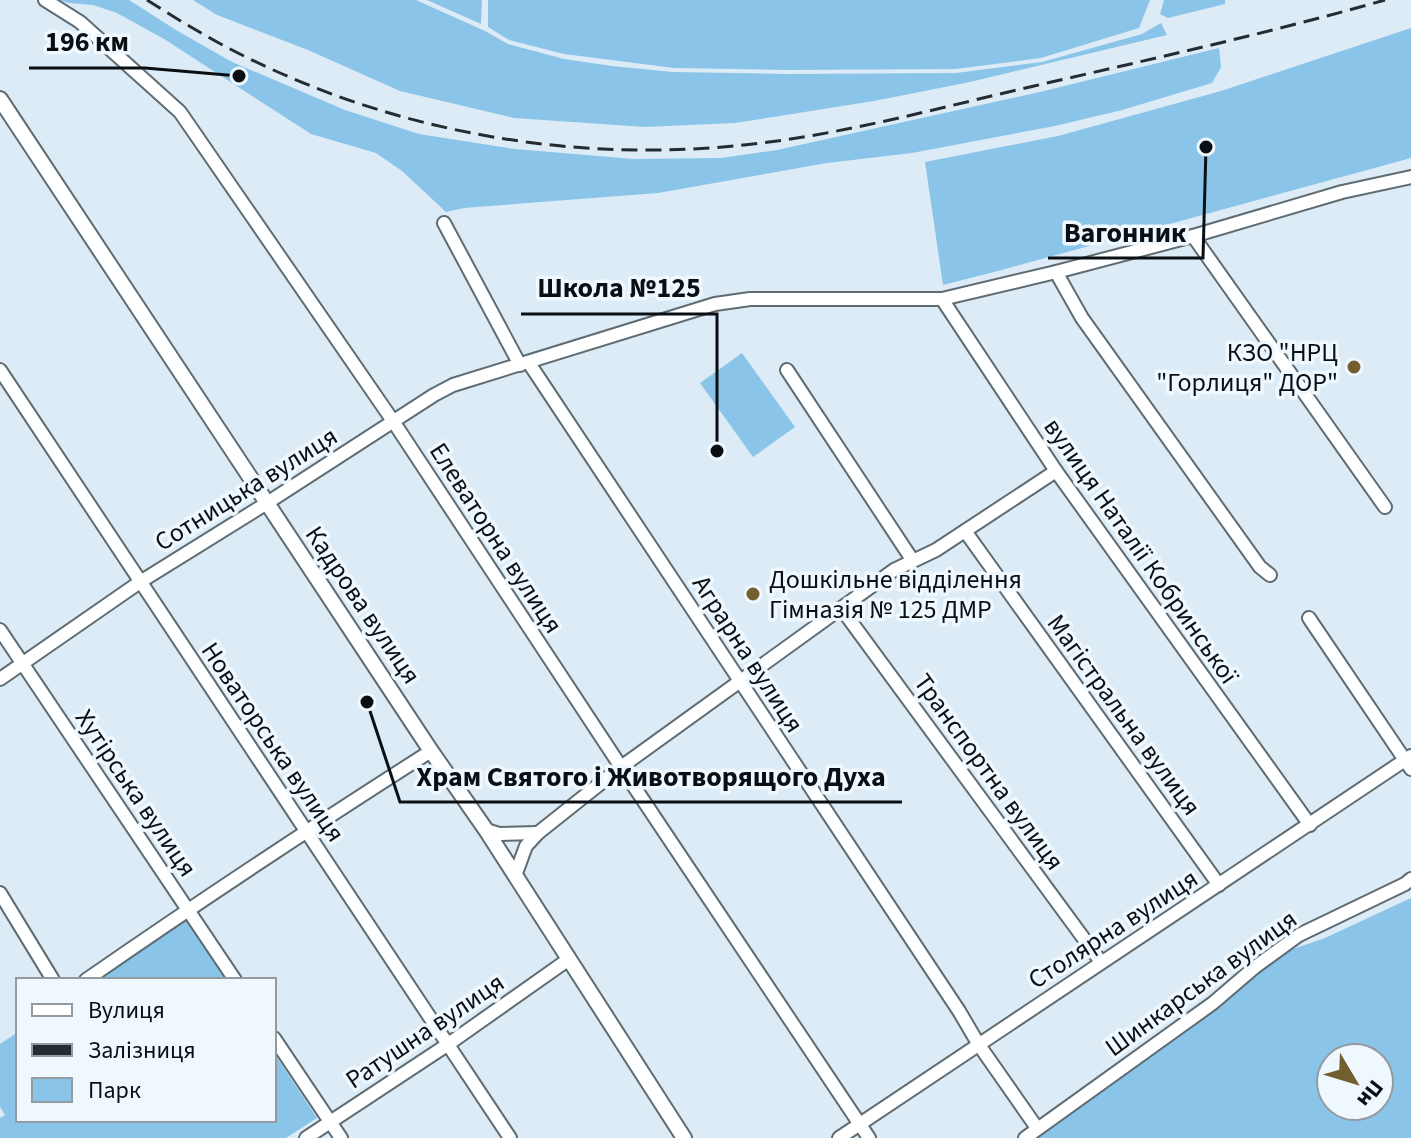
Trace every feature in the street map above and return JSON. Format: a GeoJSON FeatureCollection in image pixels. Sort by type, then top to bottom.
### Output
{"type":"FeatureCollection","features":[{"type":"Feature","properties":{"kind":"street","name":"Елеваторна вулиця"},"geometry":{"type":"LineString","coordinates":[[45,0],[80,22],[180,112],[393,421],[869,1138]]}},
{"type":"Feature","properties":{"kind":"street","name":"Кадрова вулиця"},"geometry":{"type":"LineString","coordinates":[[0,99],[486,830],[684,1138]]}},
{"type":"Feature","properties":{"kind":"street","name":"Сотницька вулиця"},"geometry":{"type":"LineString","coordinates":[[0,679],[140,582],[453,385],[715,304],[750,299],[942,299],[1193,236],[1342,192],[1411,177]]}},
{"type":"Feature","properties":{"kind":"street","name":"Аграрна вулиця"},"geometry":{"type":"LineString","coordinates":[[444,223],[524,364],[1037,1128]]}},
{"type":"Feature","properties":{"kind":"street"},"geometry":{"type":"LineString","coordinates":[[1193,236],[1385,507]]}},
{"type":"Feature","properties":{"kind":"street"},"geometry":{"type":"LineString","coordinates":[[1056,272],[1082,318],[1260,567],[1270,575]]}},
{"type":"Feature","properties":{"kind":"street","name":"вулиця Наталії Кобринської"},"geometry":{"type":"LineString","coordinates":[[942,299],[1056,471],[1310,825]]}},
{"type":"Feature","properties":{"kind":"street","name":"Новаторська вулиця"},"geometry":{"type":"LineString","coordinates":[[0,370],[510,1138]]}},
{"type":"Feature","properties":{"kind":"street"},"geometry":{"type":"LineString","coordinates":[[787,370],[913,561]]}},
{"type":"Feature","properties":{"kind":"street"},"geometry":{"type":"LineString","coordinates":[[515,876],[526,846],[538,833],[621,767],[894,570],[936,550],[1056,471]]}},
{"type":"Feature","properties":{"kind":"street","name":"Магістральна вулиця"},"geometry":{"type":"LineString","coordinates":[[965,531],[1219,885]]}},
{"type":"Feature","properties":{"kind":"street","name":"Транспортна вулиця"},"geometry":{"type":"LineString","coordinates":[[841,608],[1101,962]]}},
{"type":"Feature","properties":{"kind":"street"},"geometry":{"type":"LineString","coordinates":[[1309,618],[1409,762]]}},
{"type":"Feature","properties":{"kind":"street","name":"Хутірська вулиця"},"geometry":{"type":"LineString","coordinates":[[0,630],[234,978]]}},
{"type":"Feature","properties":{"kind":"street"},"geometry":{"type":"LineString","coordinates":[[89,978],[307,830],[431,751]]}},
{"type":"Feature","properties":{"kind":"street","name":"Столярна вулиця"},"geometry":{"type":"LineString","coordinates":[[839,1138],[1101,962],[1409,762]]}},
{"type":"Feature","properties":{"kind":"street"},"geometry":{"type":"LineString","coordinates":[[486,830],[499,834],[538,833]]}},
{"type":"Feature","properties":{"kind":"street","name":"Шинкарська вулиця"},"geometry":{"type":"LineString","coordinates":[[1025,1138],[1213,1003],[1299,935],[1411,879]]}},
{"type":"Feature","properties":{"kind":"street"},"geometry":{"type":"LineString","coordinates":[[0,893],[52,978]]}},
{"type":"Feature","properties":{"kind":"street","name":"Ратушна вулиця"},"geometry":{"type":"LineString","coordinates":[[306,1138],[447,1045],[569,959]]}},
{"type":"Feature","properties":{"kind":"street"},"geometry":{"type":"LineString","coordinates":[[276,1041],[341,1138]]}},
{"type":"Feature","properties":{"kind":"green space"},"geometry":{"type":"Polygon","coordinates":[[[59,0],[129,0],[232,62],[345,110],[419,134],[515,149],[634,159],[721,158],[777,150],[1040,92],[1219,48],[1221,67],[1212,83],[1122,110],[912,153],[827,163],[658,193],[446,212],[402,171],[376,153],[311,134],[164,39],[117,13],[93,5],[59,0]]]}},
{"type":"Feature","properties":{"kind":"green space"},"geometry":{"type":"Polygon","coordinates":[[[193,0],[416,0],[508,44],[564,59],[673,72],[956,73],[1042,62],[1142,34],[1161,23],[1167,35],[970,82],[874,101],[735,123],[645,127],[514,118],[400,91],[308,50],[217,15],[193,0]]]}},
{"type":"Feature","properties":{"kind":"green space"},"geometry":{"type":"Polygon","coordinates":[[[427,0],[482,0],[481,24],[427,0]]]}},
{"type":"Feature","properties":{"kind":"green space"},"geometry":{"type":"Polygon","coordinates":[[[488,0],[1150,0],[1139,28],[1041,58],[956,69],[786,70],[674,68],[564,54],[509,40],[488,27],[488,0]]]}},
{"type":"Feature","properties":{"kind":"green space"},"geometry":{"type":"Polygon","coordinates":[[[1164,0],[1225,0],[1225,4],[1168,18],[1160,14],[1164,0]]]}},
{"type":"Feature","properties":{"kind":"green space"},"geometry":{"type":"Polygon","coordinates":[[[1411,28],[1411,158],[943,285],[925,162],[1058,136],[1221,91],[1411,28]]]}},
{"type":"Feature","properties":{"kind":"green space"},"geometry":{"type":"Polygon","coordinates":[[[742,353],[795,427],[753,457],[700,383],[742,353]]]}},
{"type":"Feature","properties":{"kind":"green space"},"geometry":{"type":"Polygon","coordinates":[[[1411,898],[1411,1138],[1032,1138],[1270,957],[1325,938],[1411,898]]]}},
{"type":"Feature","properties":{"kind":"green space"},"geometry":{"type":"Polygon","coordinates":[[[187,919],[225,978],[99,978],[187,919]]]}},
{"type":"Feature","properties":{"kind":"green space"},"geometry":{"type":"Polygon","coordinates":[[[16,1033],[16,1122],[276,1122],[276,1056],[317,1118],[286,1138],[0,1138],[0,1118],[5,1115],[0,1107],[0,1044],[16,1033]]]}},
{"type":"Feature","properties":{"kind":"railway"},"geometry":{"type":"LineString","coordinates":[[147,0],[248,58],[366,106],[490,136],[617,150],[680,150],[744,145],[854,128],[1298,24],[1385,0]]}},
{"type":"Feature","properties":{"kind":"place","name":"196 км"},"geometry":{"type":"Point","coordinates":[239,76]}},
{"type":"Feature","properties":{"kind":"place","name":"Вагонник"},"geometry":{"type":"Point","coordinates":[1206,147]}},
{"type":"Feature","properties":{"kind":"place","name":"КЗО \"НРЦ \"Горлиця\" ДОР\""},"geometry":{"type":"Point","coordinates":[1354,367]}},
{"type":"Feature","properties":{"kind":"place","name":"Школа №125"},"geometry":{"type":"Point","coordinates":[717,451]}},
{"type":"Feature","properties":{"kind":"place","name":"Дошкільне відділення Гімназія № 125 ДМР"},"geometry":{"type":"Point","coordinates":[753,594]}},
{"type":"Feature","properties":{"kind":"place","name":"Храм Святого і Животворящого Духа"},"geometry":{"type":"Point","coordinates":[367,702]}}]}
